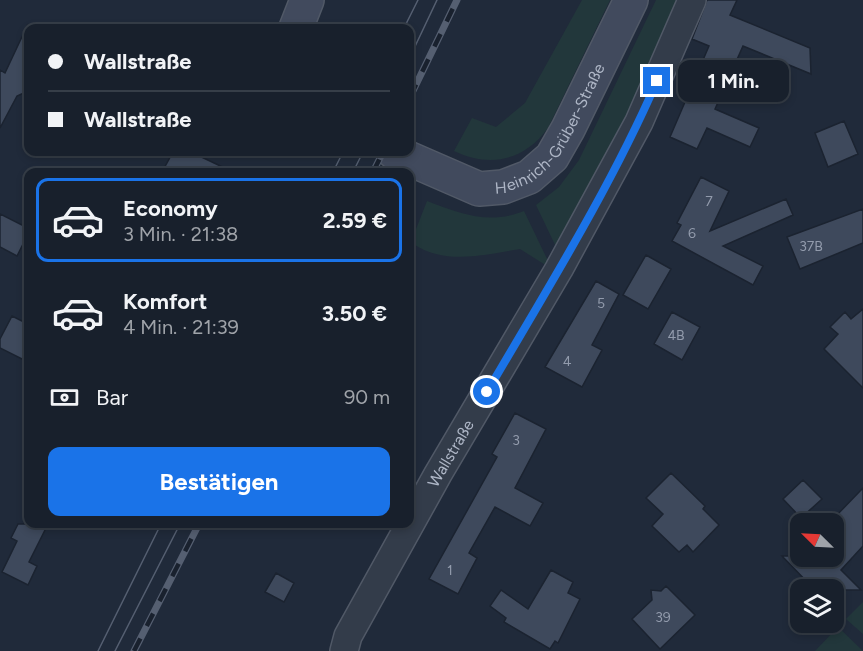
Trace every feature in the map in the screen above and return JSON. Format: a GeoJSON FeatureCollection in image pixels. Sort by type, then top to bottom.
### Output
{"type":"FeatureCollection","features":[{"type":"Feature","properties":{"kind":"street"},"geometry":{"type":"LineString","coordinates":[[298,24],[307,0]]}},
{"type":"Feature","properties":{"kind":"street","name":"Heinrich-Grüber-Straße"},"geometry":{"type":"LineString","coordinates":[[402,156],[469,186],[490,189],[503,187],[529,177],[552,157],[631,0]]}},
{"type":"Feature","properties":{"kind":"street","name":"Wallstraße"},"geometry":{"type":"LineString","coordinates":[[414,518],[559,269],[639,122],[692,0]]}},
{"type":"Feature","properties":{"kind":"street","name":"Wallstraße"},"geometry":{"type":"LineString","coordinates":[[344,651],[348,636],[408,528]]}},
{"type":"Feature","properties":{"kind":"green space"},"geometry":{"type":"Polygon","coordinates":[[[582,0],[610,0],[548,128],[539,139],[517,154],[493,160],[467,156],[454,151],[472,118],[496,127],[525,103],[582,0]]]}},
{"type":"Feature","properties":{"kind":"green space"},"geometry":{"type":"Polygon","coordinates":[[[656,0],[681,0],[625,127],[557,249],[536,205],[559,187],[579,160],[656,0]]]}},
{"type":"Feature","properties":{"kind":"green space"},"geometry":{"type":"Polygon","coordinates":[[[427,201],[475,216],[499,217],[524,211],[549,263],[547,266],[520,249],[464,257],[436,254],[414,244],[414,234],[427,201]]]}},
{"type":"Feature","properties":{"kind":"green space"},"geometry":{"type":"Polygon","coordinates":[[[863,602],[863,634],[846,619],[863,602]]]}},
{"type":"Feature","properties":{"kind":"green space"},"geometry":{"type":"Polygon","coordinates":[[[832,633],[844,633],[863,651],[815,651],[832,633]]]}},
{"type":"Feature","properties":{"kind":"building"},"geometry":{"type":"Polygon","coordinates":[[[707,0],[737,0],[730,15],[810,48],[811,74],[743,46],[715,109],[759,128],[750,147],[707,128],[697,149],[670,137],[709,46],[692,39],[707,0]]]}},
{"type":"Feature","properties":{"kind":"building"},"geometry":{"type":"Polygon","coordinates":[[[24,33],[24,93],[17,96],[0,128],[0,70],[5,73],[24,33]]]}},
{"type":"Feature","properties":{"kind":"building"},"geometry":{"type":"Polygon","coordinates":[[[844,121],[858,154],[828,167],[815,133],[844,121]]]}},
{"type":"Feature","properties":{"kind":"building"},"geometry":{"type":"Polygon","coordinates":[[[171,156],[199,156],[225,168],[164,168],[171,156]]]}},
{"type":"Feature","properties":{"kind":"building"},"geometry":{"type":"Polygon","coordinates":[[[701,177],[729,191],[710,231],[786,199],[793,215],[723,246],[763,266],[753,285],[672,241],[681,225],[677,223],[701,177]]]}},
{"type":"Feature","properties":{"kind":"building"},"geometry":{"type":"Polygon","coordinates":[[[863,209],[863,243],[800,269],[787,237],[863,209]]]}},
{"type":"Feature","properties":{"kind":"building"},"geometry":{"type":"Polygon","coordinates":[[[0,214],[24,226],[24,242],[17,256],[0,247],[0,214]]]}},
{"type":"Feature","properties":{"kind":"building"},"geometry":{"type":"Polygon","coordinates":[[[646,255],[671,269],[648,309],[623,295],[646,255]]]}},
{"type":"Feature","properties":{"kind":"building"},"geometry":{"type":"Polygon","coordinates":[[[596,281],[619,294],[592,345],[602,350],[582,387],[545,367],[596,281]]]}},
{"type":"Feature","properties":{"kind":"building"},"geometry":{"type":"Polygon","coordinates":[[[863,309],[863,388],[824,349],[838,334],[830,327],[845,312],[851,319],[863,309]]]}},
{"type":"Feature","properties":{"kind":"building"},"geometry":{"type":"Polygon","coordinates":[[[672,312],[700,327],[682,360],[654,344],[672,312]]]}},
{"type":"Feature","properties":{"kind":"building"},"geometry":{"type":"Polygon","coordinates":[[[12,316],[24,322],[24,360],[0,348],[0,339],[12,316]]]}},
{"type":"Feature","properties":{"kind":"building"},"geometry":{"type":"Polygon","coordinates":[[[515,413],[546,429],[515,488],[543,503],[530,526],[495,507],[469,553],[477,558],[458,594],[429,579],[497,457],[492,454],[515,413]]]}},
{"type":"Feature","properties":{"kind":"building"},"geometry":{"type":"Polygon","coordinates":[[[671,473],[705,506],[703,509],[719,525],[693,552],[687,545],[679,552],[652,526],[663,514],[646,498],[671,473]]]}},
{"type":"Feature","properties":{"kind":"building"},"geometry":{"type":"Polygon","coordinates":[[[803,480],[822,499],[807,513],[796,513],[783,499],[803,480]]]}},
{"type":"Feature","properties":{"kind":"building"},"geometry":{"type":"Polygon","coordinates":[[[863,488],[863,546],[844,567],[844,513],[839,513],[863,488]]]}},
{"type":"Feature","properties":{"kind":"building"},"geometry":{"type":"Polygon","coordinates":[[[18,524],[24,524],[24,528],[46,528],[29,562],[37,566],[28,585],[2,572],[17,541],[11,538],[18,524]]]}},
{"type":"Feature","properties":{"kind":"building"},"geometry":{"type":"Polygon","coordinates":[[[782,556],[790,556],[790,564],[782,556]]]}},
{"type":"Feature","properties":{"kind":"building"},"geometry":{"type":"Polygon","coordinates":[[[793,567],[844,567],[841,570],[861,590],[844,590],[844,579],[804,579],[793,567]]]}},
{"type":"Feature","properties":{"kind":"building"},"geometry":{"type":"Polygon","coordinates":[[[551,570],[573,582],[568,593],[580,599],[558,643],[555,641],[550,649],[504,622],[506,618],[490,606],[501,590],[528,609],[551,570]]]}},
{"type":"Feature","properties":{"kind":"building"},"geometry":{"type":"Polygon","coordinates":[[[276,573],[294,583],[284,602],[265,592],[276,573]]]}},
{"type":"Feature","properties":{"kind":"building"},"geometry":{"type":"Polygon","coordinates":[[[666,586],[695,615],[660,649],[632,619],[652,600],[651,590],[661,591],[666,586]]]}},
{"type":"Feature","properties":{"kind":"tram line"},"geometry":{"type":"LineString","coordinates":[[406,24],[418,0]]}},
{"type":"Feature","properties":{"kind":"tram line"},"geometry":{"type":"LineString","coordinates":[[414,49],[437,0]]}},
{"type":"Feature","properties":{"kind":"tram line"},"geometry":{"type":"LineString","coordinates":[[335,168],[341,156]]}},
{"type":"Feature","properties":{"kind":"tram line"},"geometry":{"type":"LineString","coordinates":[[355,168],[361,156]]}},
{"type":"Feature","properties":{"kind":"tram line"},"geometry":{"type":"LineString","coordinates":[[98,651],[159,528]]}},
{"type":"Feature","properties":{"kind":"tram line"},"geometry":{"type":"LineString","coordinates":[[115,651],[178,528]]}},
{"type":"Feature","properties":{"kind":"railway"},"geometry":{"type":"LineString","coordinates":[[414,89],[457,0]]}},
{"type":"Feature","properties":{"kind":"railway"},"geometry":{"type":"LineString","coordinates":[[375,168],[381,156]]}},
{"type":"Feature","properties":{"kind":"railway"},"geometry":{"type":"LineString","coordinates":[[134,651],[197,528]]}},
{"type":"Feature","properties":{"kind":"route"},"geometry":{"type":"LineString","coordinates":[[487,392],[559,269],[639,122],[657,81]]}}]}
